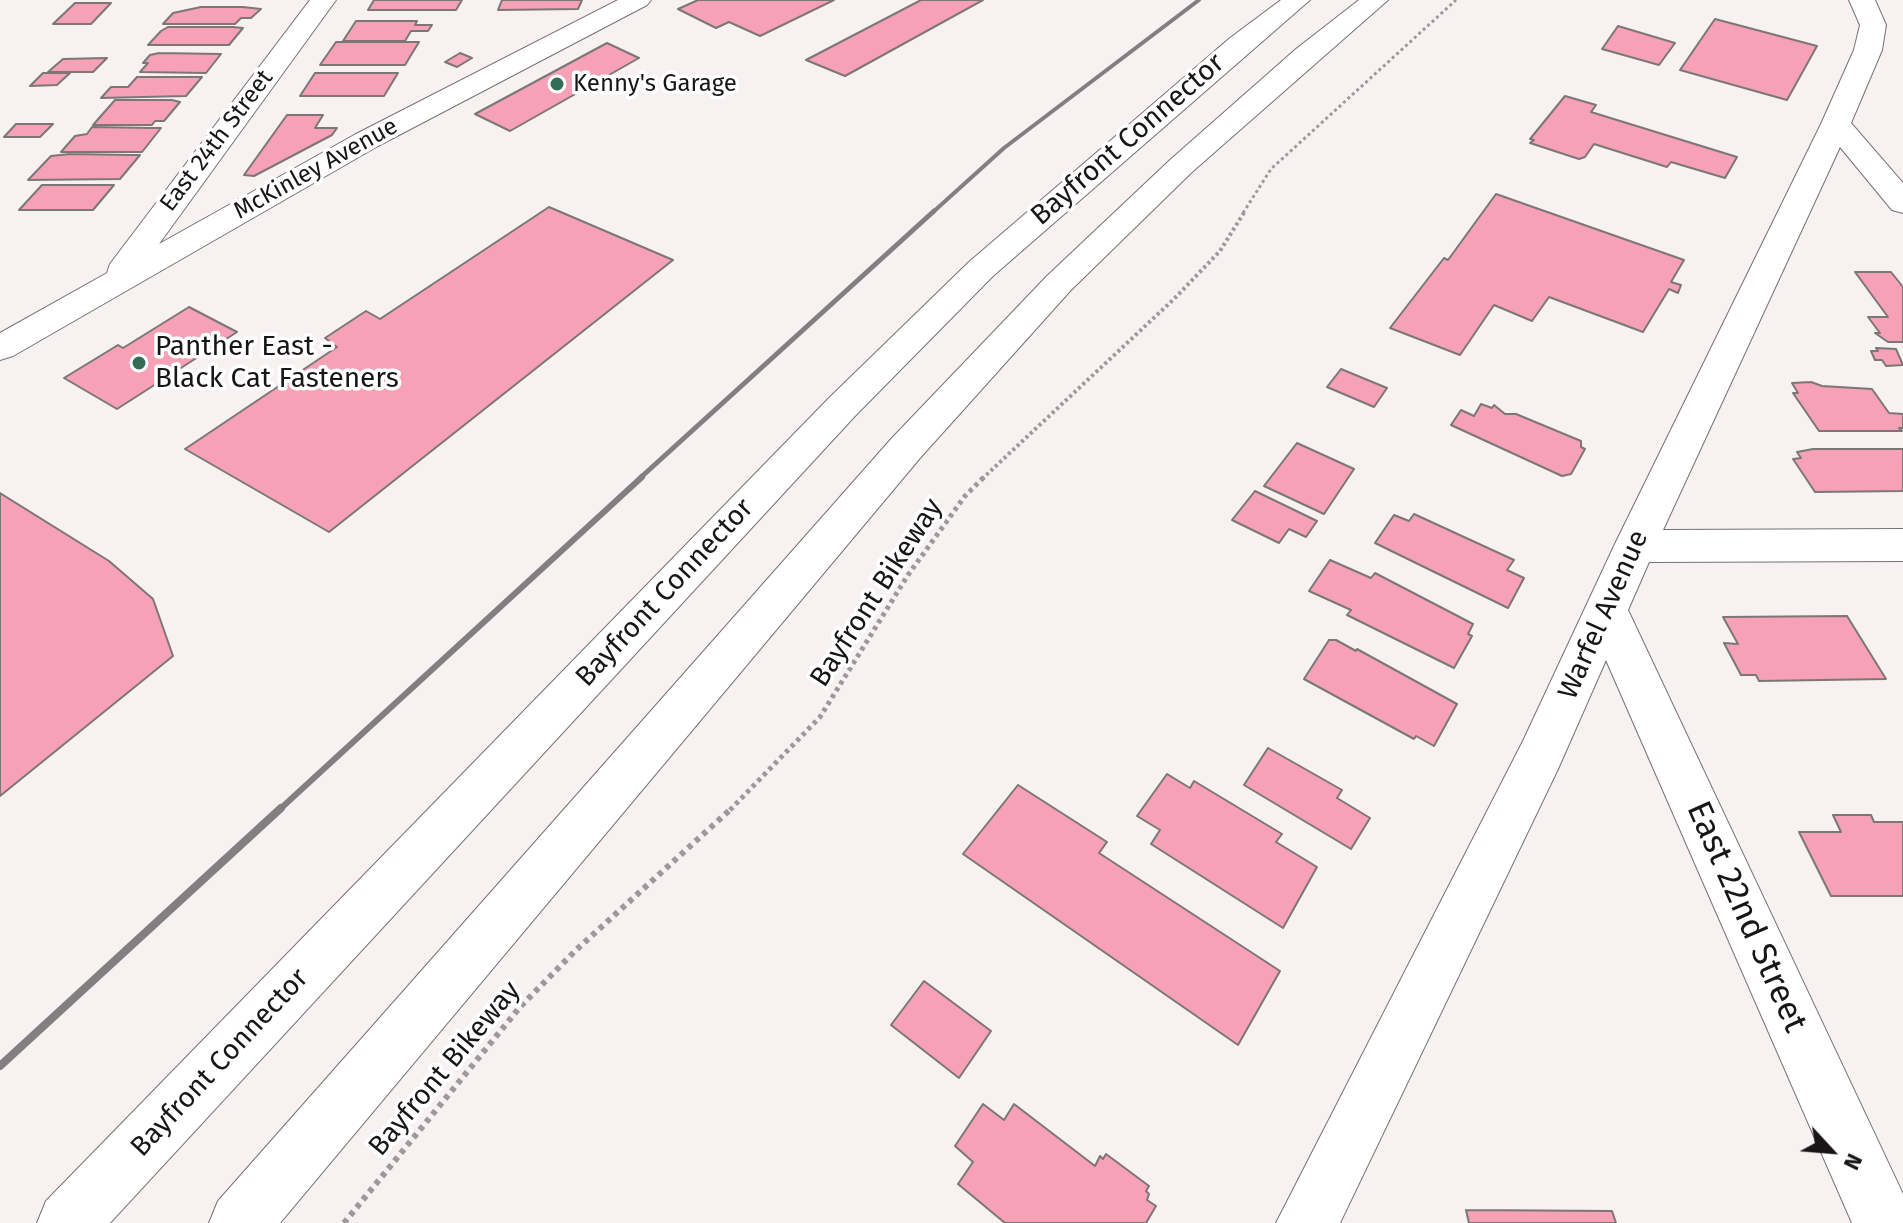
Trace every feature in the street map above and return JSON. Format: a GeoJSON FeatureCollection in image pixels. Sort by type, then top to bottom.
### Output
{"type":"FeatureCollection","features":[{"type":"Feature","properties":{"kind":"main road","name":"East 24th Street"},"geometry":{"type":"LineString","coordinates":[[113,283],[323,0]]}},
{"type":"Feature","properties":{"kind":"main road","name":"McKinley Avenue"},"geometry":{"type":"LineString","coordinates":[[0,348],[402,121],[638,0]]}},
{"type":"Feature","properties":{"kind":"main road","name":"Bayfront Connector"},"geometry":{"type":"LineString","coordinates":[[68,1223],[831,419],[970,279],[1126,141],[1297,0]]}},
{"type":"Feature","properties":{"kind":"main road","name":"Bayfront Connector"},"geometry":{"type":"LineString","coordinates":[[240,1223],[906,448],[1059,283],[1181,166],[1306,55],[1375,0]]}},
{"type":"Feature","properties":{"kind":"main road","name":"Warfel Avenue"},"geometry":{"type":"LineString","coordinates":[[1307,1223],[1541,754],[1635,546],[1836,124],[1868,50],[1873,25],[1862,0]]}},
{"type":"Feature","properties":{"kind":"main road"},"geometry":{"type":"LineString","coordinates":[[1836,124],[1903,203]]}},
{"type":"Feature","properties":{"kind":"main road"},"geometry":{"type":"LineString","coordinates":[[1635,546],[1903,545]]}},
{"type":"Feature","properties":{"kind":"main road","name":"East 22nd Street"},"geometry":{"type":"LineString","coordinates":[[1607,612],[1884,1223]]}},
{"type":"Feature","properties":{"kind":"path","name":"Bayfront Bikeway"},"geometry":{"type":"LineString","coordinates":[[344,1223],[520,1007],[575,951],[753,789],[820,717],[900,586],[965,496],[1046,416],[1174,299],[1220,251],[1271,169],[1456,0]]}},
{"type":"Feature","properties":{"kind":"building"},"geometry":{"type":"Polygon","coordinates":[[[374,0],[462,0],[456,10],[368,10],[374,0]]]}},
{"type":"Feature","properties":{"kind":"building"},"geometry":{"type":"Polygon","coordinates":[[[502,0],[582,0],[578,9],[498,10],[502,0]]]}},
{"type":"Feature","properties":{"kind":"building"},"geometry":{"type":"Polygon","coordinates":[[[698,0],[834,0],[760,36],[729,22],[716,28],[678,9],[698,0]]]}},
{"type":"Feature","properties":{"kind":"building"},"geometry":{"type":"Polygon","coordinates":[[[921,0],[983,0],[845,76],[806,60],[921,0]]]}},
{"type":"Feature","properties":{"kind":"building"},"geometry":{"type":"Polygon","coordinates":[[[75,3],[111,3],[91,24],[53,24],[75,3]]]}},
{"type":"Feature","properties":{"kind":"building"},"geometry":{"type":"Polygon","coordinates":[[[201,7],[261,9],[251,18],[241,18],[235,24],[163,24],[173,13],[201,7]]]}},
{"type":"Feature","properties":{"kind":"building"},"geometry":{"type":"Polygon","coordinates":[[[1715,19],[1817,46],[1787,100],[1680,70],[1715,19]]]}},
{"type":"Feature","properties":{"kind":"building"},"geometry":{"type":"Polygon","coordinates":[[[356,21],[417,21],[415,25],[432,25],[428,31],[411,31],[405,41],[343,41],[356,21]]]}},
{"type":"Feature","properties":{"kind":"building"},"geometry":{"type":"Polygon","coordinates":[[[1618,26],[1675,43],[1659,65],[1602,49],[1618,26]]]}},
{"type":"Feature","properties":{"kind":"building"},"geometry":{"type":"Polygon","coordinates":[[[168,27],[243,28],[229,45],[148,45],[168,27]]]}},
{"type":"Feature","properties":{"kind":"building"},"geometry":{"type":"Polygon","coordinates":[[[336,42],[419,42],[405,65],[320,65],[336,42]]]}},
{"type":"Feature","properties":{"kind":"building"},"geometry":{"type":"Polygon","coordinates":[[[607,43],[639,58],[510,131],[475,114],[607,43]]]}},
{"type":"Feature","properties":{"kind":"building"},"geometry":{"type":"Polygon","coordinates":[[[460,53],[472,58],[457,67],[445,62],[460,53]]]}},
{"type":"Feature","properties":{"kind":"building"},"geometry":{"type":"Polygon","coordinates":[[[221,54],[206,73],[140,72],[150,55],[221,54]]]}},
{"type":"Feature","properties":{"kind":"building"},"geometry":{"type":"Polygon","coordinates":[[[107,58],[93,72],[48,72],[63,59],[107,58]]]}},
{"type":"Feature","properties":{"kind":"building"},"geometry":{"type":"Polygon","coordinates":[[[43,73],[70,73],[57,85],[30,86],[43,73]]]}},
{"type":"Feature","properties":{"kind":"building"},"geometry":{"type":"Polygon","coordinates":[[[315,73],[398,73],[384,96],[300,96],[315,73]]]}},
{"type":"Feature","properties":{"kind":"building"},"geometry":{"type":"Polygon","coordinates":[[[137,77],[202,77],[186,96],[101,98],[111,87],[128,87],[137,77]]]}},
{"type":"Feature","properties":{"kind":"building"},"geometry":{"type":"Polygon","coordinates":[[[1565,96],[1596,105],[1591,112],[1737,157],[1725,178],[1671,162],[1667,167],[1594,144],[1585,157],[1579,159],[1530,143],[1565,96]]]}},
{"type":"Feature","properties":{"kind":"building"},"geometry":{"type":"Polygon","coordinates":[[[115,100],[180,102],[164,121],[155,121],[152,125],[93,125],[115,100]]]}},
{"type":"Feature","properties":{"kind":"building"},"geometry":{"type":"Polygon","coordinates":[[[287,115],[323,115],[315,128],[337,128],[332,135],[254,176],[244,175],[287,115]]]}},
{"type":"Feature","properties":{"kind":"building"},"geometry":{"type":"Polygon","coordinates":[[[16,124],[53,124],[40,137],[4,137],[16,124]]]}},
{"type":"Feature","properties":{"kind":"building"},"geometry":{"type":"Polygon","coordinates":[[[92,127],[161,128],[142,152],[61,152],[75,136],[87,134],[92,127]]]}},
{"type":"Feature","properties":{"kind":"building"},"geometry":{"type":"Polygon","coordinates":[[[140,155],[120,179],[28,180],[51,156],[140,155]]]}},
{"type":"Feature","properties":{"kind":"building"},"geometry":{"type":"Polygon","coordinates":[[[42,185],[114,185],[93,210],[19,210],[42,185]]]}},
{"type":"Feature","properties":{"kind":"building"},"geometry":{"type":"Polygon","coordinates":[[[1496,194],[1684,260],[1671,282],[1681,285],[1678,293],[1669,289],[1643,332],[1549,297],[1532,321],[1494,305],[1460,355],[1390,328],[1444,258],[1448,260],[1496,194]]]}},
{"type":"Feature","properties":{"kind":"building"},"geometry":{"type":"Polygon","coordinates":[[[549,207],[673,260],[329,532],[185,449],[337,347],[325,338],[366,311],[380,319],[549,207]]]}},
{"type":"Feature","properties":{"kind":"building"},"geometry":{"type":"Polygon","coordinates":[[[1855,272],[1891,272],[1903,287],[1903,342],[1888,342],[1875,333],[1880,333],[1868,317],[1888,317],[1855,272]]]}},
{"type":"Feature","properties":{"kind":"building","name":"Panther East - Black Cat Fasteners"},"geometry":{"type":"Polygon","coordinates":[[[189,307],[237,332],[117,409],[64,378],[118,345],[123,348],[189,307]]]}},
{"type":"Feature","properties":{"kind":"building"},"geometry":{"type":"Polygon","coordinates":[[[1876,348],[1896,349],[1903,365],[1886,366],[1882,360],[1875,360],[1871,351],[1878,351],[1876,348]]]}},
{"type":"Feature","properties":{"kind":"building"},"geometry":{"type":"Polygon","coordinates":[[[1341,369],[1387,388],[1374,407],[1327,387],[1341,369]]]}},
{"type":"Feature","properties":{"kind":"building"},"geometry":{"type":"Polygon","coordinates":[[[1811,382],[1822,386],[1872,389],[1889,413],[1903,414],[1903,428],[1899,428],[1902,431],[1819,431],[1793,393],[1798,393],[1792,383],[1811,382]]]}},
{"type":"Feature","properties":{"kind":"building"},"geometry":{"type":"Polygon","coordinates":[[[1481,404],[1492,408],[1494,405],[1505,414],[1516,414],[1581,441],[1581,447],[1585,449],[1571,474],[1562,476],[1451,425],[1461,410],[1474,416],[1481,404]]]}},
{"type":"Feature","properties":{"kind":"building"},"geometry":{"type":"Polygon","coordinates":[[[1297,443],[1354,469],[1324,514],[1264,486],[1297,443]]]}},
{"type":"Feature","properties":{"kind":"building"},"geometry":{"type":"Polygon","coordinates":[[[1813,449],[1903,449],[1903,491],[1815,492],[1793,459],[1801,458],[1797,452],[1813,449]]]}},
{"type":"Feature","properties":{"kind":"building"},"geometry":{"type":"Polygon","coordinates":[[[1255,491],[1317,521],[1306,537],[1289,529],[1279,543],[1232,520],[1255,491]]]}},
{"type":"Feature","properties":{"kind":"building"},"geometry":{"type":"Polygon","coordinates":[[[0,493],[109,561],[153,599],[173,656],[0,796],[0,493]]]}},
{"type":"Feature","properties":{"kind":"building"},"geometry":{"type":"Polygon","coordinates":[[[1414,514],[1514,560],[1507,570],[1524,578],[1508,608],[1375,543],[1394,515],[1409,521],[1414,514]]]}},
{"type":"Feature","properties":{"kind":"building"},"geometry":{"type":"Polygon","coordinates":[[[1330,560],[1371,578],[1375,573],[1473,624],[1468,634],[1472,636],[1454,668],[1347,615],[1351,610],[1309,591],[1330,560]]]}},
{"type":"Feature","properties":{"kind":"building"},"geometry":{"type":"Polygon","coordinates":[[[1847,616],[1886,679],[1759,681],[1756,675],[1741,675],[1724,643],[1738,644],[1723,617],[1847,616]]]}},
{"type":"Feature","properties":{"kind":"building"},"geometry":{"type":"Polygon","coordinates":[[[1329,640],[1357,649],[1457,704],[1434,746],[1416,736],[1414,739],[1304,679],[1329,640]]]}},
{"type":"Feature","properties":{"kind":"building"},"geometry":{"type":"Polygon","coordinates":[[[1268,748],[1342,790],[1337,798],[1370,818],[1351,849],[1244,785],[1268,748]]]}},
{"type":"Feature","properties":{"kind":"building"},"geometry":{"type":"Polygon","coordinates":[[[1167,774],[1190,788],[1194,781],[1282,834],[1276,842],[1317,867],[1283,928],[1151,844],[1160,830],[1137,816],[1167,774]]]}},
{"type":"Feature","properties":{"kind":"building"},"geometry":{"type":"Polygon","coordinates":[[[1018,785],[1107,842],[1099,853],[1280,971],[1238,1045],[963,854],[1018,785]]]}},
{"type":"Feature","properties":{"kind":"building"},"geometry":{"type":"Polygon","coordinates":[[[1833,815],[1871,815],[1874,822],[1903,822],[1903,896],[1831,896],[1799,832],[1841,832],[1833,815]]]}},
{"type":"Feature","properties":{"kind":"building"},"geometry":{"type":"Polygon","coordinates":[[[924,981],[991,1031],[959,1078],[891,1025],[924,981]]]}},
{"type":"Feature","properties":{"kind":"building"},"geometry":{"type":"Polygon","coordinates":[[[983,1104],[1004,1120],[1014,1104],[1095,1166],[1100,1156],[1103,1159],[1106,1154],[1149,1186],[1147,1200],[1156,1206],[1146,1223],[1005,1223],[958,1184],[973,1162],[955,1146],[983,1104]]]}},
{"type":"Feature","properties":{"kind":"building"},"geometry":{"type":"Polygon","coordinates":[[[1466,1210],[1612,1211],[1616,1223],[1469,1223],[1466,1210]]]}},
{"type":"Feature","properties":{"kind":"railway"},"geometry":{"type":"LineString","coordinates":[[932,213],[1004,148],[1199,0]]}},
{"type":"Feature","properties":{"kind":"railway"},"geometry":{"type":"LineString","coordinates":[[639,479],[934,211]]}},
{"type":"Feature","properties":{"kind":"railway"},"geometry":{"type":"LineString","coordinates":[[279,810],[642,477]]}},
{"type":"Feature","properties":{"kind":"railway"},"geometry":{"type":"LineString","coordinates":[[0,1066],[281,808]]}},
{"type":"Feature","properties":{"kind":"place","name":"Kenny's Garage"},"geometry":{"type":"Point","coordinates":[557,84]}},
{"type":"Feature","properties":{"kind":"place","name":"Panther East - Black Cat Fasteners"},"geometry":{"type":"Point","coordinates":[139,363]}}]}
